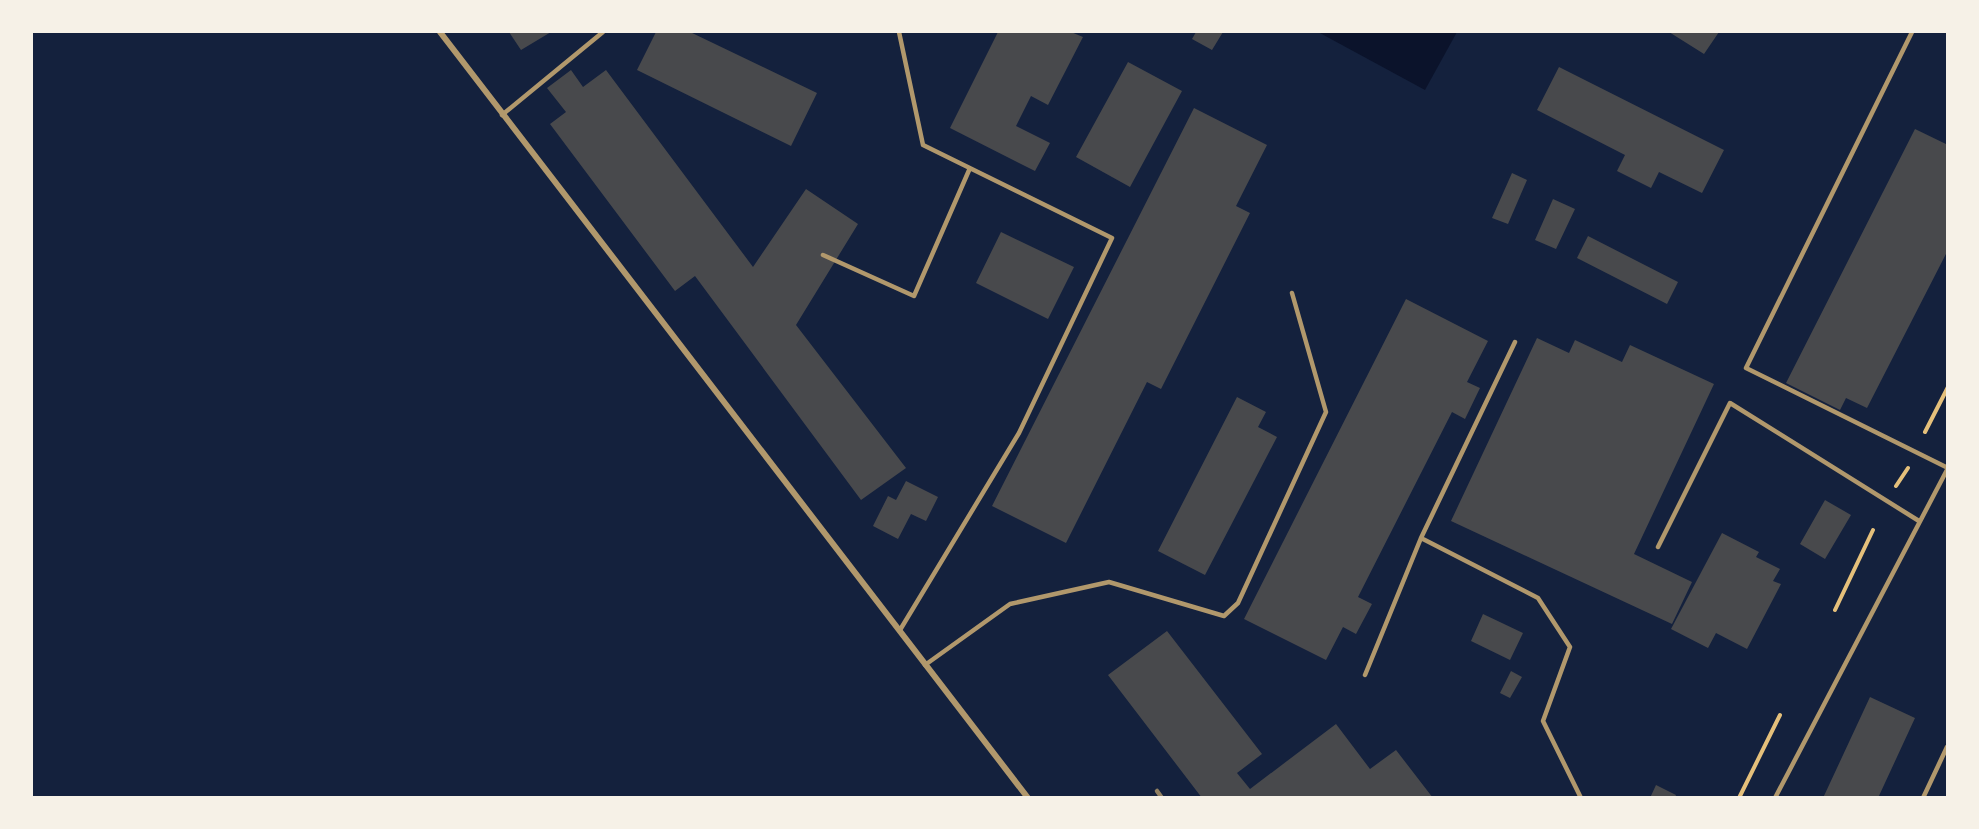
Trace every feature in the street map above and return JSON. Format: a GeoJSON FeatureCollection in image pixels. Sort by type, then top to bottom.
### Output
{"type":"FeatureCollection","features":[{"type":"Feature","properties":{"kind":"street"},"geometry":{"type":"LineString","coordinates":[[440,32],[1028,798]]}},
{"type":"Feature","properties":{"kind":"lane"},"geometry":{"type":"LineString","coordinates":[[502,115],[603,32]]}},
{"type":"Feature","properties":{"kind":"lane"},"geometry":{"type":"LineString","coordinates":[[899,32],[923,145],[1112,238],[1019,434],[900,630]]}},
{"type":"Feature","properties":{"kind":"lane"},"geometry":{"type":"LineString","coordinates":[[1775,798],[1947,468],[1746,368],[1911,32]]}},
{"type":"Feature","properties":{"kind":"lane"},"geometry":{"type":"LineString","coordinates":[[823,255],[914,296],[970,168]]}},
{"type":"Feature","properties":{"kind":"lane"},"geometry":{"type":"LineString","coordinates":[[926,665],[1010,603],[1109,582],[1224,616],[1238,603],[1326,411],[1292,293]]}},
{"type":"Feature","properties":{"kind":"lane"},"geometry":{"type":"LineString","coordinates":[[1365,675],[1421,538],[1515,342]]}},
{"type":"Feature","properties":{"kind":"lane"},"geometry":{"type":"LineString","coordinates":[[1658,547],[1730,403],[1919,521]]}},
{"type":"Feature","properties":{"kind":"lane"},"geometry":{"type":"LineString","coordinates":[[1421,538],[1538,598],[1570,646],[1543,721],[1581,798]]}},
{"type":"Feature","properties":{"kind":"lane"},"geometry":{"type":"LineString","coordinates":[[1923,798],[1947,747]]}},
{"type":"Feature","properties":{"kind":"path"},"geometry":{"type":"LineString","coordinates":[[1925,432],[1947,387]]}},
{"type":"Feature","properties":{"kind":"path"},"geometry":{"type":"LineString","coordinates":[[1890,488],[1899,485],[1909,466],[1908,460]]}},
{"type":"Feature","properties":{"kind":"path"},"geometry":{"type":"LineString","coordinates":[[1835,610],[1873,530]]}},
{"type":"Feature","properties":{"kind":"path"},"geometry":{"type":"LineString","coordinates":[[1739,798],[1780,715]]}},
{"type":"Feature","properties":{"kind":"water"},"geometry":{"type":"Polygon","coordinates":[[[1318,32],[1457,32],[1425,90],[1318,32]]]}},
{"type":"Feature","properties":{"kind":"building"},"geometry":{"type":"Polygon","coordinates":[[[509,32],[551,32],[521,50],[509,32]]]}},
{"type":"Feature","properties":{"kind":"building"},"geometry":{"type":"Polygon","coordinates":[[[656,32],[690,32],[817,93],[791,146],[637,70],[656,32]]]}},
{"type":"Feature","properties":{"kind":"building"},"geometry":{"type":"Polygon","coordinates":[[[998,32],[1071,32],[1083,37],[1048,105],[1031,96],[1016,126],[1050,143],[1035,171],[950,128],[998,32]]]}},
{"type":"Feature","properties":{"kind":"building"},"geometry":{"type":"Polygon","coordinates":[[[1196,32],[1223,32],[1212,50],[1192,39],[1196,32]]]}},
{"type":"Feature","properties":{"kind":"building"},"geometry":{"type":"Polygon","coordinates":[[[1669,32],[1719,32],[1704,54],[1669,32]]]}},
{"type":"Feature","properties":{"kind":"building"},"geometry":{"type":"Polygon","coordinates":[[[1128,62],[1182,91],[1130,187],[1076,157],[1128,62]]]}},
{"type":"Feature","properties":{"kind":"building"},"geometry":{"type":"Polygon","coordinates":[[[1559,67],[1724,150],[1702,193],[1659,172],[1651,188],[1617,171],[1625,155],[1537,110],[1559,67]]]}},
{"type":"Feature","properties":{"kind":"building"},"geometry":{"type":"Polygon","coordinates":[[[571,70],[583,87],[606,70],[753,267],[806,189],[858,224],[796,325],[906,468],[861,500],[695,276],[675,291],[550,124],[566,112],[547,88],[571,70]]]}},
{"type":"Feature","properties":{"kind":"building"},"geometry":{"type":"Polygon","coordinates":[[[1194,108],[1267,145],[1236,206],[1250,213],[1161,389],[1147,382],[1066,543],[992,506],[1194,108]]]}},
{"type":"Feature","properties":{"kind":"building"},"geometry":{"type":"Polygon","coordinates":[[[1915,129],[1948,145],[1948,250],[1867,408],[1846,398],[1840,410],[1786,383],[1915,129]]]}},
{"type":"Feature","properties":{"kind":"building"},"geometry":{"type":"Polygon","coordinates":[[[1512,173],[1527,180],[1508,224],[1492,218],[1512,173]]]}},
{"type":"Feature","properties":{"kind":"building"},"geometry":{"type":"Polygon","coordinates":[[[1553,199],[1575,209],[1556,249],[1535,240],[1553,199]]]}},
{"type":"Feature","properties":{"kind":"building"},"geometry":{"type":"Polygon","coordinates":[[[1001,232],[1074,267],[1048,319],[976,283],[1001,232]]]}},
{"type":"Feature","properties":{"kind":"building"},"geometry":{"type":"Polygon","coordinates":[[[1588,236],[1678,282],[1667,304],[1577,258],[1588,236]]]}},
{"type":"Feature","properties":{"kind":"building"},"geometry":{"type":"Polygon","coordinates":[[[1406,299],[1488,341],[1467,382],[1480,388],[1465,419],[1452,412],[1358,597],[1372,604],[1356,634],[1343,627],[1326,660],[1244,619],[1406,299]]]}},
{"type":"Feature","properties":{"kind":"building"},"geometry":{"type":"Polygon","coordinates":[[[1537,338],[1569,353],[1575,340],[1622,362],[1630,345],[1714,384],[1634,554],[1692,582],[1672,624],[1451,521],[1537,338]]]}},
{"type":"Feature","properties":{"kind":"building"},"geometry":{"type":"Polygon","coordinates":[[[1237,397],[1266,412],[1258,427],[1277,437],[1205,575],[1158,551],[1237,397]]]}},
{"type":"Feature","properties":{"kind":"building"},"geometry":{"type":"Polygon","coordinates":[[[906,481],[938,497],[926,521],[911,514],[898,539],[873,526],[888,496],[896,500],[906,481]]]}},
{"type":"Feature","properties":{"kind":"building"},"geometry":{"type":"Polygon","coordinates":[[[1825,500],[1851,515],[1825,559],[1800,544],[1825,500]]]}},
{"type":"Feature","properties":{"kind":"building"},"geometry":{"type":"Polygon","coordinates":[[[1722,533],[1759,552],[1756,557],[1780,569],[1773,581],[1781,584],[1747,649],[1716,633],[1708,648],[1671,629],[1722,533]]]}},
{"type":"Feature","properties":{"kind":"building"},"geometry":{"type":"Polygon","coordinates":[[[1483,614],[1523,633],[1510,660],[1471,641],[1483,614]]]}},
{"type":"Feature","properties":{"kind":"building"},"geometry":{"type":"Polygon","coordinates":[[[1167,631],[1262,754],[1237,773],[1250,789],[1336,724],[1370,769],[1396,750],[1433,798],[1202,798],[1108,675],[1167,631]]]}},
{"type":"Feature","properties":{"kind":"building"},"geometry":{"type":"Polygon","coordinates":[[[1511,671],[1522,677],[1510,698],[1500,693],[1511,671]]]}},
{"type":"Feature","properties":{"kind":"building"},"geometry":{"type":"Polygon","coordinates":[[[1870,697],[1915,718],[1878,798],[1823,798],[1870,697]]]}},
{"type":"Feature","properties":{"kind":"building"},"geometry":{"type":"Polygon","coordinates":[[[1656,785],[1676,795],[1675,798],[1650,798],[1656,785]]]}},
{"type":"Feature","properties":{"kind":"railway"},"geometry":{"type":"LineString","coordinates":[[1157,791],[1162,798]]}}]}
